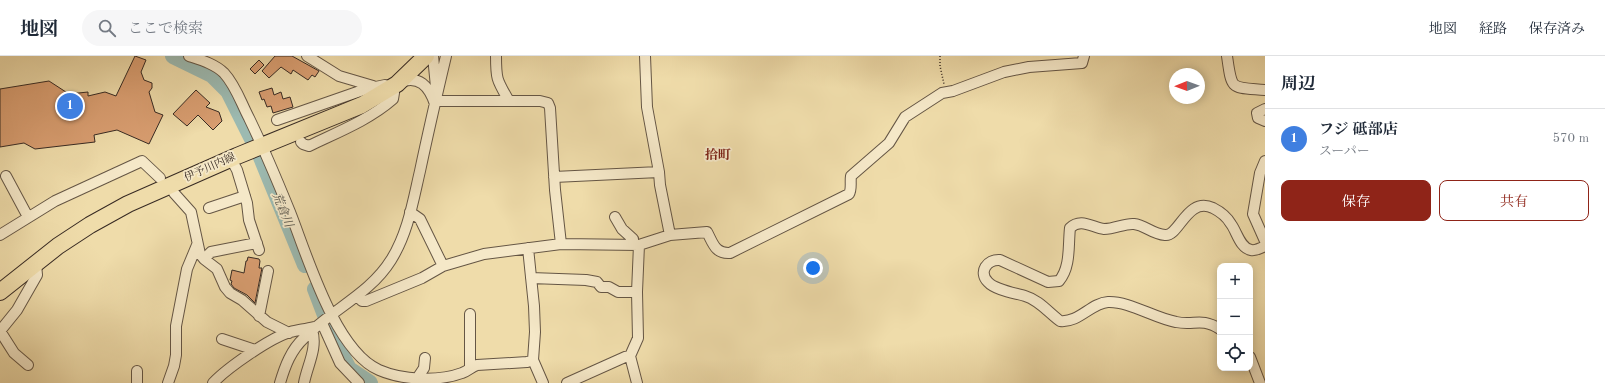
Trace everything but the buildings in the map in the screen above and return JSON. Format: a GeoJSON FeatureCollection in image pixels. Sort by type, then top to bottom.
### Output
{"type":"FeatureCollection","features":[{"type":"Feature","properties":{"kind":"main road","name":"伊予川内線"},"geometry":{"type":"LineString","coordinates":[[0,292],[58,246],[90,225],[128,204],[362,104],[394,85],[426,56]]}},
{"type":"Feature","properties":{"kind":"street"},"geometry":{"type":"LineString","coordinates":[[189,56],[215,66],[224,74],[239,96],[315,277],[323,322],[340,363],[350,379],[359,383]]}},
{"type":"Feature","properties":{"kind":"street"},"geometry":{"type":"LineString","coordinates":[[307,56],[339,76],[375,87]]}},
{"type":"Feature","properties":{"kind":"street"},"geometry":{"type":"LineString","coordinates":[[433,56],[436,100]]}},
{"type":"Feature","properties":{"kind":"street"},"geometry":{"type":"LineString","coordinates":[[280,383],[287,361],[303,338],[357,296],[382,271],[390,261],[403,236],[410,212],[446,56]]}},
{"type":"Feature","properties":{"kind":"street"},"geometry":{"type":"LineString","coordinates":[[496,56],[495,67],[497,80],[509,101]]}},
{"type":"Feature","properties":{"kind":"street"},"geometry":{"type":"LineString","coordinates":[[645,56],[647,107],[670,235]]}},
{"type":"Feature","properties":{"kind":"street"},"geometry":{"type":"LineString","coordinates":[[357,296],[362,301],[366,301],[422,278],[443,266],[484,254],[561,244],[636,245],[670,235],[707,232],[719,252],[730,253],[849,194],[851,191],[851,176],[889,143],[905,117],[944,92],[953,91],[1004,72],[1029,67],[1082,63],[1084,56]]}},
{"type":"Feature","properties":{"kind":"street"},"geometry":{"type":"LineString","coordinates":[[1227,56],[1230,81],[1237,87],[1265,90]]}},
{"type":"Feature","properties":{"kind":"street"},"geometry":{"type":"LineString","coordinates":[[277,120],[291,119],[375,87],[394,85],[411,80],[422,83],[436,100]]}},
{"type":"Feature","properties":{"kind":"street"},"geometry":{"type":"LineString","coordinates":[[301,142],[309,146],[364,120],[384,107],[393,99],[394,85]]}},
{"type":"Feature","properties":{"kind":"street"},"geometry":{"type":"LineString","coordinates":[[436,100],[540,101],[548,103],[550,108],[554,177],[561,244]]}},
{"type":"Feature","properties":{"kind":"street"},"geometry":{"type":"LineString","coordinates":[[1265,109],[1256,113],[1258,118],[1265,121]]}},
{"type":"Feature","properties":{"kind":"street"},"geometry":{"type":"LineString","coordinates":[[204,259],[211,252],[258,247],[249,220],[247,203],[234,158]]}},
{"type":"Feature","properties":{"kind":"street"},"geometry":{"type":"LineString","coordinates":[[0,235],[55,201],[142,161],[160,178]]}},
{"type":"Feature","properties":{"kind":"street"},"geometry":{"type":"LineString","coordinates":[[1265,161],[1260,173],[1253,214],[1265,241]]}},
{"type":"Feature","properties":{"kind":"street"},"geometry":{"type":"LineString","coordinates":[[554,177],[659,172]]}},
{"type":"Feature","properties":{"kind":"street"},"geometry":{"type":"LineString","coordinates":[[6,176],[28,217]]}},
{"type":"Feature","properties":{"kind":"street"},"geometry":{"type":"LineString","coordinates":[[174,193],[191,212],[200,254],[217,269],[225,288],[230,293],[242,300],[267,322],[289,333]]}},
{"type":"Feature","properties":{"kind":"street"},"geometry":{"type":"LineString","coordinates":[[209,208],[245,196]]}},
{"type":"Feature","properties":{"kind":"street"},"geometry":{"type":"LineString","coordinates":[[1217,328],[1207,323],[1176,322],[1124,305],[1108,302],[1071,320],[1060,321],[1041,305],[1028,297],[1004,290],[988,282],[984,271],[989,262],[1000,260],[1048,282],[1059,281],[1065,275],[1069,252],[1070,228],[1074,224],[1080,223],[1103,229],[1134,224],[1143,226],[1158,234],[1168,236],[1176,229],[1184,218],[1201,206],[1212,207],[1222,213],[1231,224],[1245,248],[1258,250],[1265,246]]}},
{"type":"Feature","properties":{"kind":"street"},"geometry":{"type":"LineString","coordinates":[[410,212],[420,219],[443,266]]}},
{"type":"Feature","properties":{"kind":"street"},"geometry":{"type":"LineString","coordinates":[[615,217],[622,229],[636,245],[638,338],[630,356],[637,383]]}},
{"type":"Feature","properties":{"kind":"street"},"geometry":{"type":"LineString","coordinates":[[168,383],[176,355],[176,326],[187,269],[197,245]]}},
{"type":"Feature","properties":{"kind":"street"},"geometry":{"type":"LineString","coordinates":[[528,248],[535,332],[533,360],[543,383]]}},
{"type":"Feature","properties":{"kind":"street"},"geometry":{"type":"LineString","coordinates":[[28,365],[14,353],[0,331],[17,310],[37,275],[36,264]]}},
{"type":"Feature","properties":{"kind":"street"},"geometry":{"type":"LineString","coordinates":[[259,316],[268,271]]}},
{"type":"Feature","properties":{"kind":"street"},"geometry":{"type":"LineString","coordinates":[[531,278],[586,280],[597,282],[601,287],[609,287],[618,292],[637,292]]}},
{"type":"Feature","properties":{"kind":"street"},"geometry":{"type":"LineString","coordinates":[[470,314],[470,367]]}},
{"type":"Feature","properties":{"kind":"street"},"geometry":{"type":"LineString","coordinates":[[304,383],[315,338],[323,322]]}},
{"type":"Feature","properties":{"kind":"street"},"geometry":{"type":"LineString","coordinates":[[213,383],[226,371],[255,350],[289,333],[323,322],[337,326],[361,359],[396,379],[451,376],[464,373],[470,367],[478,365],[527,362],[533,360]]}},
{"type":"Feature","properties":{"kind":"street"},"geometry":{"type":"LineString","coordinates":[[222,339],[255,350]]}},
{"type":"Feature","properties":{"kind":"street"},"geometry":{"type":"LineString","coordinates":[[567,383],[630,356]]}},
{"type":"Feature","properties":{"kind":"street"},"geometry":{"type":"LineString","coordinates":[[418,377],[424,368],[425,358]]}},
{"type":"Feature","properties":{"kind":"street"},"geometry":{"type":"LineString","coordinates":[[1253,365],[1260,383]]}},
{"type":"Feature","properties":{"kind":"street"},"geometry":{"type":"LineString","coordinates":[[137,370],[137,383]]}},
{"type":"Feature","properties":{"kind":"path"},"geometry":{"type":"LineString","coordinates":[[940,56],[944,92]]}},
{"type":"Feature","properties":{"kind":"waterway","name":"荒倉川"},"geometry":{"type":"LineString","coordinates":[[173,56],[212,75],[228,91],[260,155],[305,265]]}},
{"type":"Feature","properties":{"kind":"waterway","name":"荒倉川"},"geometry":{"type":"LineString","coordinates":[[315,289],[336,344],[349,369],[370,383]]}},
{"type":"Feature","properties":{"kind":"place","name":"フジ 砥部店"},"geometry":{"type":"Point","coordinates":[70,106]}},
{"type":"Feature","properties":{"kind":"district","name":"拾町"},"geometry":{"type":"Point","coordinates":[718,155]}}]}
